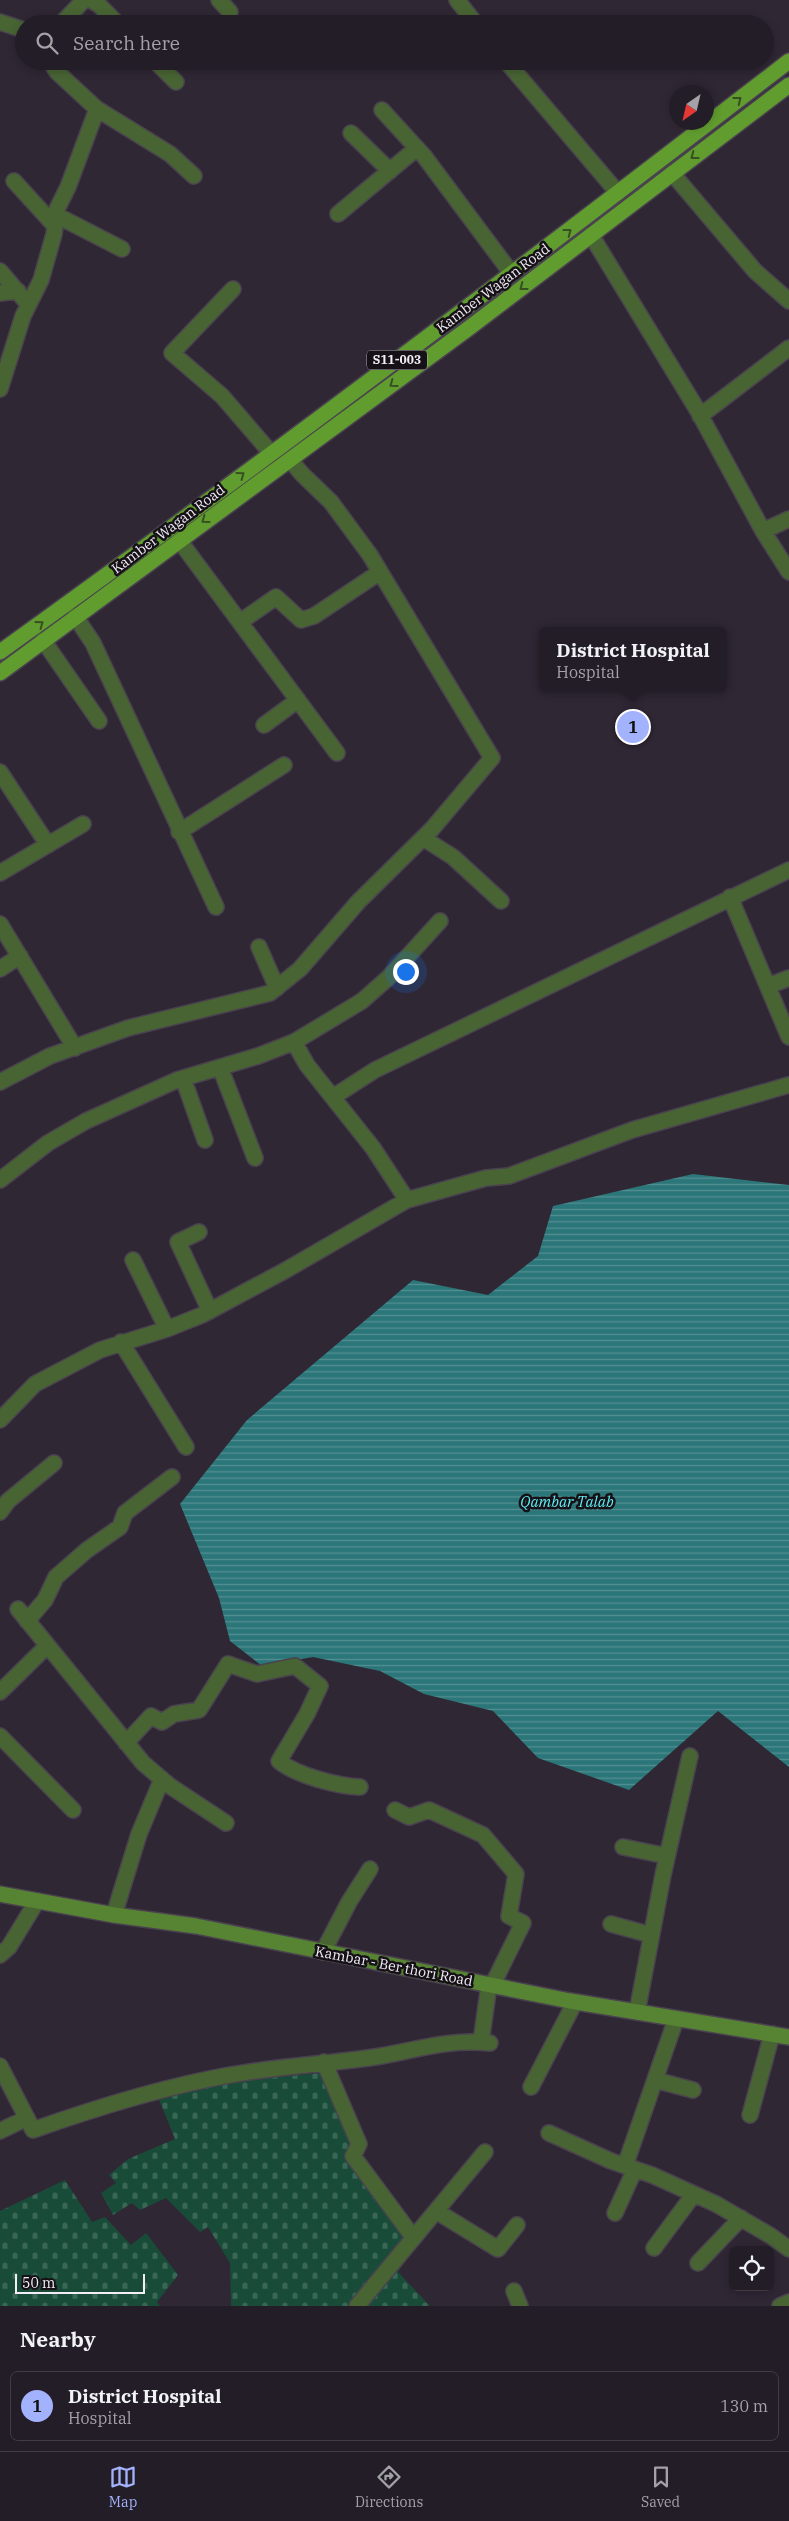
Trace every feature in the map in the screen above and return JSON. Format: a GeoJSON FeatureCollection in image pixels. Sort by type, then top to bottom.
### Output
{"type":"FeatureCollection","features":[{"type":"Feature","properties":{"kind":"main road","name":"Kamber Wagan Road"},"geometry":{"type":"LineString","coordinates":[[0,652],[512,274],[789,61]]}},
{"type":"Feature","properties":{"kind":"main road","name":"Kamber Wagan Road"},"geometry":{"type":"LineString","coordinates":[[0,673],[75,616],[290,460],[672,174],[787,91]]}},
{"type":"Feature","properties":{"kind":"street"},"geometry":{"type":"LineString","coordinates":[[70,15],[84,0]]}},
{"type":"Feature","properties":{"kind":"street"},"geometry":{"type":"LineString","coordinates":[[91,0],[109,15]]}},
{"type":"Feature","properties":{"kind":"street"},"geometry":{"type":"LineString","coordinates":[[219,0],[230,12]]}},
{"type":"Feature","properties":{"kind":"street"},"geometry":{"type":"LineString","coordinates":[[457,0],[469,15]]}},
{"type":"Feature","properties":{"kind":"street"},"geometry":{"type":"LineString","coordinates":[[0,22],[15,27]]}},
{"type":"Feature","properties":{"kind":"street"},"geometry":{"type":"LineString","coordinates":[[56,70],[97,109],[170,154],[194,176]]}},
{"type":"Feature","properties":{"kind":"street"},"geometry":{"type":"LineString","coordinates":[[164,70],[176,82]]}},
{"type":"Feature","properties":{"kind":"street"},"geometry":{"type":"LineString","coordinates":[[514,70],[618,193]]}},
{"type":"Feature","properties":{"kind":"street"},"geometry":{"type":"LineString","coordinates":[[0,389],[23,316],[41,280],[55,220],[97,109]]}},
{"type":"Feature","properties":{"kind":"street"},"geometry":{"type":"LineString","coordinates":[[382,110],[417,148],[512,274]]}},
{"type":"Feature","properties":{"kind":"street"},"geometry":{"type":"LineString","coordinates":[[351,133],[390,171]]}},
{"type":"Feature","properties":{"kind":"street"},"geometry":{"type":"LineString","coordinates":[[338,214],[417,148]]}},
{"type":"Feature","properties":{"kind":"street"},"geometry":{"type":"LineString","coordinates":[[672,174],[755,271],[789,301]]}},
{"type":"Feature","properties":{"kind":"street"},"geometry":{"type":"LineString","coordinates":[[14,181],[55,220],[122,249]]}},
{"type":"Feature","properties":{"kind":"street"},"geometry":{"type":"LineString","coordinates":[[591,235],[700,416],[763,531],[789,572]]}},
{"type":"Feature","properties":{"kind":"street"},"geometry":{"type":"LineString","coordinates":[[0,271],[28,304]]}},
{"type":"Feature","properties":{"kind":"street"},"geometry":{"type":"LineString","coordinates":[[233,289],[172,353],[222,396],[271,453]]}},
{"type":"Feature","properties":{"kind":"street"},"geometry":{"type":"LineString","coordinates":[[0,293],[18,291]]}},
{"type":"Feature","properties":{"kind":"street"},"geometry":{"type":"LineString","coordinates":[[700,416],[789,348]]}},
{"type":"Feature","properties":{"kind":"street"},"geometry":{"type":"LineString","coordinates":[[0,1082],[50,1056],[128,1028],[270,993],[300,969],[358,902],[423,838],[492,758],[380,572],[331,502],[290,460]]}},
{"type":"Feature","properties":{"kind":"street"},"geometry":{"type":"LineString","coordinates":[[763,531],[789,519]]}},
{"type":"Feature","properties":{"kind":"street"},"geometry":{"type":"LineString","coordinates":[[179,540],[337,753]]}},
{"type":"Feature","properties":{"kind":"street"},"geometry":{"type":"LineString","coordinates":[[240,622],[276,597],[302,620],[314,616],[380,572]]}},
{"type":"Feature","properties":{"kind":"street"},"geometry":{"type":"LineString","coordinates":[[75,616],[93,643],[179,832],[188,845],[216,907]]}},
{"type":"Feature","properties":{"kind":"street"},"geometry":{"type":"LineString","coordinates":[[44,640],[99,721]]}},
{"type":"Feature","properties":{"kind":"street"},"geometry":{"type":"LineString","coordinates":[[264,725],[298,700]]}},
{"type":"Feature","properties":{"kind":"street"},"geometry":{"type":"LineString","coordinates":[[179,832],[284,765]]}},
{"type":"Feature","properties":{"kind":"street"},"geometry":{"type":"LineString","coordinates":[[0,772],[48,845]]}},
{"type":"Feature","properties":{"kind":"street"},"geometry":{"type":"LineString","coordinates":[[0,873],[84,824]]}},
{"type":"Feature","properties":{"kind":"street"},"geometry":{"type":"LineString","coordinates":[[423,838],[453,857],[501,901]]}},
{"type":"Feature","properties":{"kind":"street"},"geometry":{"type":"LineString","coordinates":[[333,1097],[375,1070],[789,870]]}},
{"type":"Feature","properties":{"kind":"street"},"geometry":{"type":"LineString","coordinates":[[730,897],[789,1037]]}},
{"type":"Feature","properties":{"kind":"street"},"geometry":{"type":"LineString","coordinates":[[0,1180],[48,1143],[86,1121],[183,1078],[258,1056],[294,1042],[362,1001],[388,978],[440,921]]}},
{"type":"Feature","properties":{"kind":"street"},"geometry":{"type":"LineString","coordinates":[[0,924],[75,1048]]}},
{"type":"Feature","properties":{"kind":"street"},"geometry":{"type":"LineString","coordinates":[[259,947],[277,988]]}},
{"type":"Feature","properties":{"kind":"street"},"geometry":{"type":"LineString","coordinates":[[0,969],[20,956]]}},
{"type":"Feature","properties":{"kind":"street"},"geometry":{"type":"LineString","coordinates":[[768,986],[789,978]]}},
{"type":"Feature","properties":{"kind":"street"},"geometry":{"type":"LineString","coordinates":[[294,1042],[307,1065],[373,1148],[406,1200]]}},
{"type":"Feature","properties":{"kind":"street"},"geometry":{"type":"LineString","coordinates":[[220,1067],[255,1158]]}},
{"type":"Feature","properties":{"kind":"street"},"geometry":{"type":"LineString","coordinates":[[183,1078],[204,1140]]}},
{"type":"Feature","properties":{"kind":"street"},"geometry":{"type":"LineString","coordinates":[[2,1415],[35,1384],[121,1342],[167,1329],[210,1311],[406,1200],[486,1178],[509,1176],[640,1128],[789,1085]]}},
{"type":"Feature","properties":{"kind":"street"},"geometry":{"type":"LineString","coordinates":[[199,1232],[178,1242],[210,1311]]}},
{"type":"Feature","properties":{"kind":"street"},"geometry":{"type":"LineString","coordinates":[[133,1260],[167,1329]]}},
{"type":"Feature","properties":{"kind":"street"},"geometry":{"type":"LineString","coordinates":[[121,1342],[186,1447]]}},
{"type":"Feature","properties":{"kind":"street"},"geometry":{"type":"LineString","coordinates":[[0,1512],[8,1501],[54,1463]]}},
{"type":"Feature","properties":{"kind":"street"},"geometry":{"type":"LineString","coordinates":[[172,1477],[126,1513],[120,1527],[87,1550],[56,1577],[45,1600],[23,1615],[143,1763],[226,1823]]}},
{"type":"Feature","properties":{"kind":"street"},"geometry":{"type":"LineString","coordinates":[[0,1692],[47,1646]]}},
{"type":"Feature","properties":{"kind":"street"},"geometry":{"type":"LineString","coordinates":[[126,1743],[151,1716],[162,1722],[174,1714],[199,1710],[228,1664],[257,1674],[295,1666],[320,1686],[307,1714],[279,1761],[287,1768],[309,1776],[345,1786],[360,1787]]}},
{"type":"Feature","properties":{"kind":"street"},"geometry":{"type":"LineString","coordinates":[[0,1736],[73,1810]]}},
{"type":"Feature","properties":{"kind":"street"},"geometry":{"type":"LineString","coordinates":[[637,2012],[667,1856],[690,1756]]}},
{"type":"Feature","properties":{"kind":"street"},"geometry":{"type":"LineString","coordinates":[[114,1915],[138,1834],[162,1778]]}},
{"type":"Feature","properties":{"kind":"street"},"geometry":{"type":"LineString","coordinates":[[0,2066],[33,2130],[97,2107],[159,2089],[232,2074],[382,2056],[438,2043],[485,2042],[491,1985],[523,1923],[509,1916],[516,1874],[482,1835],[428,1810],[409,1817],[395,1810]]}},
{"type":"Feature","properties":{"kind":"street"},"geometry":{"type":"LineString","coordinates":[[623,1847],[667,1856]]}},
{"type":"Feature","properties":{"kind":"street"},"geometry":{"type":"LineString","coordinates":[[323,1952],[349,1902],[370,1869]]}},
{"type":"Feature","properties":{"kind":"street","name":"Kambar - Ber thori Road"},"geometry":{"type":"LineString","coordinates":[[0,1894],[114,1915],[196,1926],[575,2002],[789,2037]]}},
{"type":"Feature","properties":{"kind":"street"},"geometry":{"type":"LineString","coordinates":[[0,1955],[9,1947],[37,1901]]}},
{"type":"Feature","properties":{"kind":"street"},"geometry":{"type":"LineString","coordinates":[[611,1924],[651,1935]]}},
{"type":"Feature","properties":{"kind":"street"},"geometry":{"type":"LineString","coordinates":[[531,2087],[575,2002]]}},
{"type":"Feature","properties":{"kind":"street"},"geometry":{"type":"LineString","coordinates":[[615,2213],[655,2080],[676,2018]]}},
{"type":"Feature","properties":{"kind":"street"},"geometry":{"type":"LineString","coordinates":[[750,2115],[772,2034]]}},
{"type":"Feature","properties":{"kind":"street"},"geometry":{"type":"LineString","coordinates":[[324,2062],[359,2144],[353,2156],[413,2238]]}},
{"type":"Feature","properties":{"kind":"street"},"geometry":{"type":"LineString","coordinates":[[655,2080],[693,2090]]}},
{"type":"Feature","properties":{"kind":"street"},"geometry":{"type":"LineString","coordinates":[[0,2130],[27,2118]]}},
{"type":"Feature","properties":{"kind":"street"},"geometry":{"type":"LineString","coordinates":[[549,2133],[694,2194],[741,2218],[789,2250]]}},
{"type":"Feature","properties":{"kind":"street"},"geometry":{"type":"LineString","coordinates":[[357,2306],[485,2152]]}},
{"type":"Feature","properties":{"kind":"street"},"geometry":{"type":"LineString","coordinates":[[654,2248],[694,2194]]}},
{"type":"Feature","properties":{"kind":"street"},"geometry":{"type":"LineString","coordinates":[[436,2211],[498,2249],[517,2226]]}},
{"type":"Feature","properties":{"kind":"street"},"geometry":{"type":"LineString","coordinates":[[698,2263],[741,2218]]}},
{"type":"Feature","properties":{"kind":"street"},"geometry":{"type":"LineString","coordinates":[[514,2291],[520,2306]]}},
{"type":"Feature","properties":{"kind":"street"},"geometry":{"type":"LineString","coordinates":[[780,2306],[789,2302]]}},
{"type":"Feature","properties":{"kind":"green space"},"geometry":{"type":"Polygon","coordinates":[[[321,2073],[354,2143],[415,2245],[398,2272],[430,2306],[231,2306],[230,2263],[208,2227],[200,2232],[166,2198],[140,2210],[132,2203],[113,2215],[101,2193],[116,2183],[109,2175],[128,2159],[175,2139],[158,2097],[214,2083],[321,2073]]]}},
{"type":"Feature","properties":{"kind":"green space"},"geometry":{"type":"Polygon","coordinates":[[[65,2180],[92,2222],[105,2217],[131,2245],[146,2233],[178,2275],[157,2302],[160,2306],[0,2306],[0,2211],[65,2180]]]}},
{"type":"Feature","properties":{"kind":"water","name":"Qambar Talab"},"geometry":{"type":"Polygon","coordinates":[[[693,1174],[789,1185],[789,1767],[718,1711],[629,1790],[538,1758],[493,1711],[424,1694],[380,1671],[313,1657],[262,1666],[230,1641],[219,1598],[180,1504],[247,1420],[413,1280],[488,1295],[538,1256],[553,1206],[693,1174]]]}},
{"type":"Feature","properties":{"kind":"place","name":"District Hospital"},"geometry":{"type":"Point","coordinates":[633,727]}}]}
